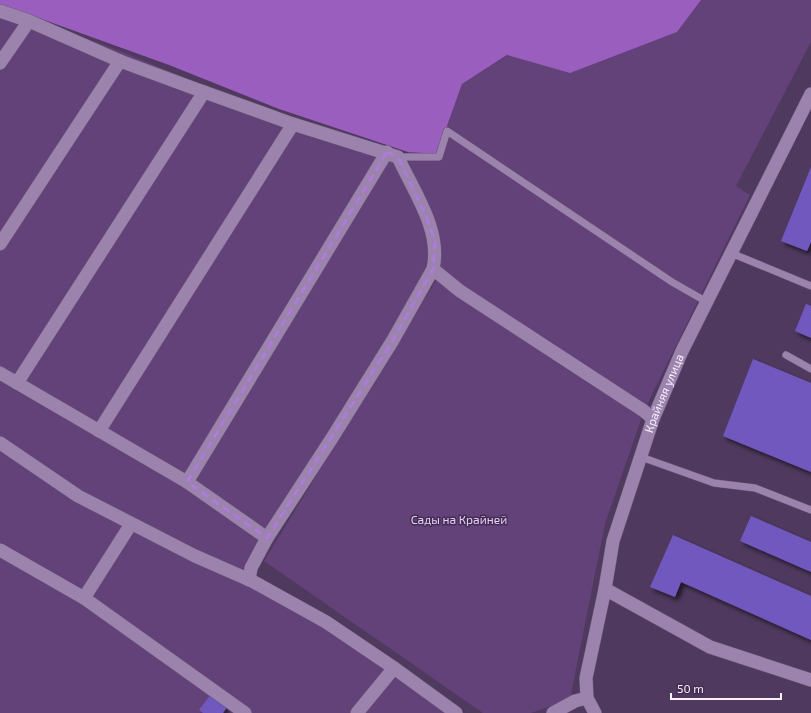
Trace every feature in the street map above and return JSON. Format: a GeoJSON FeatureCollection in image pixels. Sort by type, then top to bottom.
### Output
{"type":"FeatureCollection","features":[{"type":"Feature","properties":{"kind":"street"},"geometry":{"type":"LineString","coordinates":[[0,11],[29,21],[120,61],[204,92],[293,124],[392,155],[426,217],[435,241],[436,256],[432,269],[380,360],[267,538],[251,568],[249,580]]}},
{"type":"Feature","properties":{"kind":"street"},"geometry":{"type":"LineString","coordinates":[[0,64],[29,21]]}},
{"type":"Feature","properties":{"kind":"street"},"geometry":{"type":"LineString","coordinates":[[0,244],[120,61]]}},
{"type":"Feature","properties":{"kind":"street"},"geometry":{"type":"LineString","coordinates":[[16,383],[204,92]]}},
{"type":"Feature","properties":{"kind":"street","name":"Крайняя улица"},"geometry":{"type":"LineString","coordinates":[[595,713],[587,698],[586,678],[605,589],[613,541],[653,418],[682,351],[811,94]]}},
{"type":"Feature","properties":{"kind":"street"},"geometry":{"type":"LineString","coordinates":[[99,431],[293,124]]}},
{"type":"Feature","properties":{"kind":"street"},"geometry":{"type":"LineString","coordinates":[[188,482],[392,155]]}},
{"type":"Feature","properties":{"kind":"street"},"geometry":{"type":"LineString","coordinates":[[432,269],[460,291],[653,418]]}},
{"type":"Feature","properties":{"kind":"street"},"geometry":{"type":"LineString","coordinates":[[0,373],[188,482],[267,538]]}},
{"type":"Feature","properties":{"kind":"street"},"geometry":{"type":"LineString","coordinates":[[0,443],[78,496],[194,556],[249,580],[326,622],[394,668],[456,713]]}},
{"type":"Feature","properties":{"kind":"street"},"geometry":{"type":"LineString","coordinates":[[84,598],[131,524]]}},
{"type":"Feature","properties":{"kind":"street"},"geometry":{"type":"LineString","coordinates":[[0,550],[84,598],[245,713]]}},
{"type":"Feature","properties":{"kind":"street"},"geometry":{"type":"LineString","coordinates":[[605,589],[710,647],[811,680]]}},
{"type":"Feature","properties":{"kind":"street"},"geometry":{"type":"LineString","coordinates":[[357,713],[394,668]]}},
{"type":"Feature","properties":{"kind":"street"},"geometry":{"type":"LineString","coordinates":[[552,713],[575,701],[587,698]]}},
{"type":"Feature","properties":{"kind":"lane"},"geometry":{"type":"LineString","coordinates":[[392,155],[439,157],[447,131],[672,282],[707,302]]}},
{"type":"Feature","properties":{"kind":"lane"},"geometry":{"type":"LineString","coordinates":[[731,253],[811,286]]}},
{"type":"Feature","properties":{"kind":"lane"},"geometry":{"type":"LineString","coordinates":[[786,355],[811,369]]}},
{"type":"Feature","properties":{"kind":"lane"},"geometry":{"type":"LineString","coordinates":[[641,457],[714,484],[755,488],[811,510]]}},
{"type":"Feature","properties":{"kind":"highlighted area"},"geometry":{"type":"Polygon","coordinates":[[[387,152],[398,157],[426,217],[435,241],[433,269],[393,340],[267,538],[187,482],[387,152]]]}},
{"type":"Feature","properties":{"kind":"green space","name":"Сады на Крайней"},"geometry":{"type":"Polygon","coordinates":[[[701,0],[811,0],[811,42],[736,186],[750,195],[644,411],[605,524],[570,699],[531,713],[483,713],[264,561],[441,272],[440,237],[410,191],[408,152],[437,154],[462,84],[508,55],[570,72],[677,32],[701,0]]]}},
{"type":"Feature","properties":{"kind":"green space"},"geometry":{"type":"Polygon","coordinates":[[[0,7],[120,51],[283,118],[397,159],[437,252],[244,583],[331,626],[449,713],[0,713],[0,7]]]}},
{"type":"Feature","properties":{"kind":"shaded area"},"geometry":{"type":"Polygon","coordinates":[[[0,0],[701,0],[677,32],[570,73],[507,55],[462,84],[437,154],[408,152],[279,109],[169,65],[0,4],[0,0]]]}},
{"type":"Feature","properties":{"kind":"building"},"geometry":{"type":"Polygon","coordinates":[[[811,167],[811,242],[807,251],[781,241],[811,167]]]}},
{"type":"Feature","properties":{"kind":"building"},"geometry":{"type":"Polygon","coordinates":[[[806,304],[811,306],[811,338],[795,331],[806,304]]]}},
{"type":"Feature","properties":{"kind":"building"},"geometry":{"type":"Polygon","coordinates":[[[753,359],[811,383],[811,472],[723,436],[753,359]]]}},
{"type":"Feature","properties":{"kind":"building"},"geometry":{"type":"Polygon","coordinates":[[[751,516],[811,542],[811,572],[740,541],[751,516]]]}},
{"type":"Feature","properties":{"kind":"building"},"geometry":{"type":"Polygon","coordinates":[[[673,535],[811,596],[811,640],[681,582],[675,597],[650,587],[673,535]]]}},
{"type":"Feature","properties":{"kind":"building"},"geometry":{"type":"Polygon","coordinates":[[[211,694],[227,707],[223,713],[203,713],[199,710],[211,694]]]}}]}
